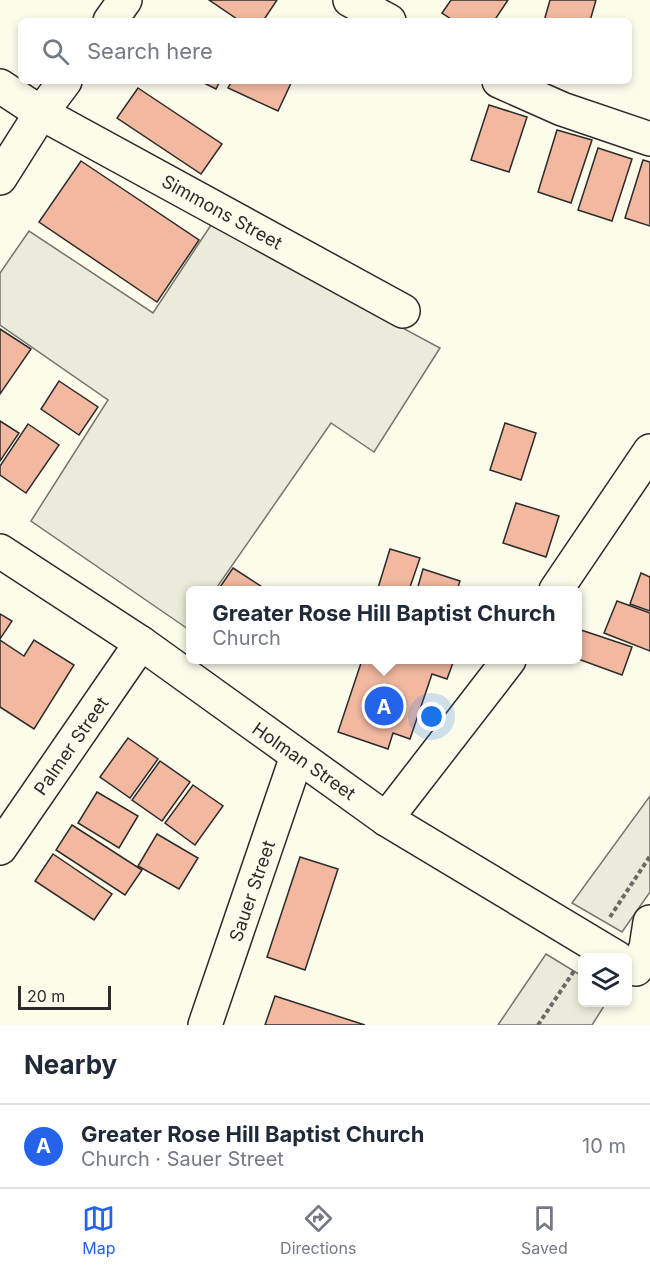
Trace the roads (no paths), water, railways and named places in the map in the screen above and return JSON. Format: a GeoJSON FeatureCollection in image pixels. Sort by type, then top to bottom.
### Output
{"type":"FeatureCollection","features":[{"type":"Feature","properties":{"kind":"street"},"geometry":{"type":"LineString","coordinates":[[112,18],[125,0]]}},
{"type":"Feature","properties":{"kind":"street"},"geometry":{"type":"LineString","coordinates":[[350,0],[383,18]]}},
{"type":"Feature","properties":{"kind":"street"},"geometry":{"type":"LineString","coordinates":[[0,178],[41,112],[63,84]]}},
{"type":"Feature","properties":{"kind":"street"},"geometry":{"type":"LineString","coordinates":[[506,84],[562,110],[650,139]]}},
{"type":"Feature","properties":{"kind":"street","name":"Simmons Street"},"geometry":{"type":"LineString","coordinates":[[0,86],[41,112],[403,311]]}},
{"type":"Feature","properties":{"kind":"street"},"geometry":{"type":"LineString","coordinates":[[559,586],[650,451]]}},
{"type":"Feature","properties":{"kind":"street","name":"Holman Street"},"geometry":{"type":"LineString","coordinates":[[0,551],[141,643],[386,819],[633,967]]}},
{"type":"Feature","properties":{"kind":"street","name":"Palmer Street"},"geometry":{"type":"LineString","coordinates":[[0,848],[141,643]]}},
{"type":"Feature","properties":{"kind":"street"},"geometry":{"type":"LineString","coordinates":[[386,819],[506,664]]}},
{"type":"Feature","properties":{"kind":"street","name":"Sauer Street"},"geometry":{"type":"LineString","coordinates":[[205,1025],[297,756]]}},
{"type":"Feature","properties":{"kind":"street"},"geometry":{"type":"LineString","coordinates":[[633,967],[646,948],[650,922]]}},
{"type":"Feature","properties":{"kind":"place","name":"Greater Rose Hill Baptist Church"},"geometry":{"type":"Point","coordinates":[384,706]}}]}
